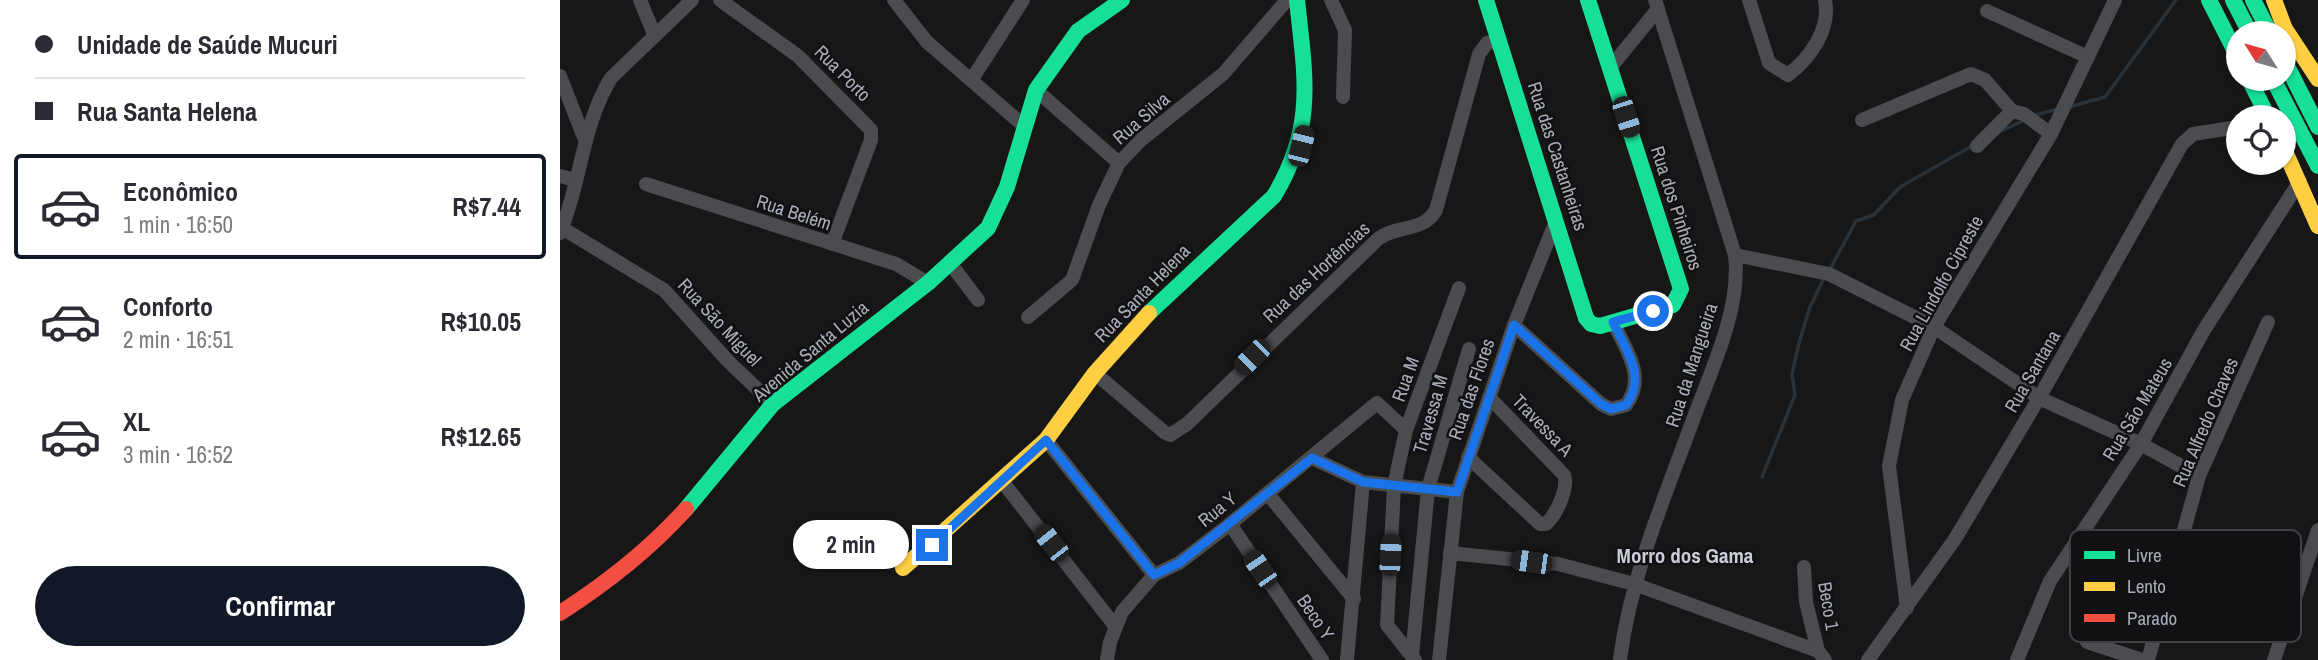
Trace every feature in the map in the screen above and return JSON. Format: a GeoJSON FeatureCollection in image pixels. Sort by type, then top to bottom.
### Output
{"type":"FeatureCollection","features":[{"type":"Feature","properties":{"kind":"main road","name":"Avenida Santa Luzia"},"geometry":{"type":"LineString","coordinates":[[561,612],[603,586],[655,543],[711,482],[773,404],[928,283],[995,219],[1036,90],[1078,31],[1122,0]]}},
{"type":"Feature","properties":{"kind":"main road","name":"Rua Santa Helena"},"geometry":{"type":"LineString","coordinates":[[903,568],[1046,440],[1095,373],[1177,285],[1274,196],[1295,163],[1306,127],[1297,0]]}},
{"type":"Feature","properties":{"kind":"main road","name":"Rua das Castanheiras"},"geometry":{"type":"LineString","coordinates":[[1486,0],[1591,324]]}},
{"type":"Feature","properties":{"kind":"main road","name":"Rua dos Pinheiros"},"geometry":{"type":"LineString","coordinates":[[1588,0],[1681,289],[1679,298],[1672,305],[1600,326],[1591,324]]}},
{"type":"Feature","properties":{"kind":"main road"},"geometry":{"type":"LineString","coordinates":[[2209,0],[2226,33]]}},
{"type":"Feature","properties":{"kind":"main road"},"geometry":{"type":"LineString","coordinates":[[2232,0],[2243,21]]}},
{"type":"Feature","properties":{"kind":"main road"},"geometry":{"type":"LineString","coordinates":[[2253,0],[2264,21]]}},
{"type":"Feature","properties":{"kind":"main road"},"geometry":{"type":"LineString","coordinates":[[2274,0],[2285,29],[2318,79]]}},
{"type":"Feature","properties":{"kind":"main road"},"geometry":{"type":"LineString","coordinates":[[2296,84],[2318,127]]}},
{"type":"Feature","properties":{"kind":"main road"},"geometry":{"type":"LineString","coordinates":[[2279,91],[2318,166]]}},
{"type":"Feature","properties":{"kind":"main road"},"geometry":{"type":"LineString","coordinates":[[2296,173],[2318,226]]}},
{"type":"Feature","properties":{"kind":"street"},"geometry":{"type":"LineString","coordinates":[[639,0],[654,34]]}},
{"type":"Feature","properties":{"kind":"street"},"geometry":{"type":"LineString","coordinates":[[561,230],[585,140],[611,78],[692,0]]}},
{"type":"Feature","properties":{"kind":"street","name":"Rua Porto"},"geometry":{"type":"LineString","coordinates":[[720,0],[798,56],[871,130],[872,140],[832,244]]}},
{"type":"Feature","properties":{"kind":"street"},"geometry":{"type":"LineString","coordinates":[[894,0],[902,6],[927,42],[1024,126]]}},
{"type":"Feature","properties":{"kind":"street"},"geometry":{"type":"LineString","coordinates":[[972,79],[1023,0]]}},
{"type":"Feature","properties":{"kind":"street","name":"Rua Silva"},"geometry":{"type":"LineString","coordinates":[[1028,317],[1072,280],[1099,205],[1119,163],[1141,140],[1223,74],[1287,0]]}},
{"type":"Feature","properties":{"kind":"street"},"geometry":{"type":"LineString","coordinates":[[1331,0],[1345,30],[1343,97]]}},
{"type":"Feature","properties":{"kind":"street"},"geometry":{"type":"LineString","coordinates":[[1749,0],[1769,63],[1788,75],[1807,61],[1818,39],[1828,13],[1825,0]]}},
{"type":"Feature","properties":{"kind":"street","name":"Rua Lindolfo Cipreste"},"geometry":{"type":"LineString","coordinates":[[1907,608],[1889,466],[1902,400],[1934,327],[2051,134],[2115,0]]}},
{"type":"Feature","properties":{"kind":"street"},"geometry":{"type":"LineString","coordinates":[[1610,68],[1656,4]]}},
{"type":"Feature","properties":{"kind":"street","name":"Rua da Mangueira"},"geometry":{"type":"LineString","coordinates":[[1620,660],[1634,584],[1714,365],[1738,279],[1735,255],[1656,4]]}},
{"type":"Feature","properties":{"kind":"street"},"geometry":{"type":"LineString","coordinates":[[1987,11],[2088,57]]}},
{"type":"Feature","properties":{"kind":"street","name":"Rua das Hortências"},"geometry":{"type":"LineString","coordinates":[[1095,373],[1164,432],[1170,435],[1186,424],[1378,239],[1395,229],[1420,226],[1431,219],[1479,54],[1487,43],[1499,41]]}},
{"type":"Feature","properties":{"kind":"street"},"geometry":{"type":"LineString","coordinates":[[1862,120],[1971,74],[1985,80],[2012,111],[2024,114],[2051,134]]}},
{"type":"Feature","properties":{"kind":"street"},"geometry":{"type":"LineString","coordinates":[[560,76],[585,140]]}},
{"type":"Feature","properties":{"kind":"street"},"geometry":{"type":"LineString","coordinates":[[1036,90],[1119,163]]}},
{"type":"Feature","properties":{"kind":"street"},"geometry":{"type":"LineString","coordinates":[[1977,146],[2012,111]]}},
{"type":"Feature","properties":{"kind":"street","name":"Rua Santana"},"geometry":{"type":"LineString","coordinates":[[1868,660],[1955,539],[2039,398],[2182,144],[2193,134],[2226,129]]}},
{"type":"Feature","properties":{"kind":"street"},"geometry":{"type":"LineString","coordinates":[[560,176],[575,180]]}},
{"type":"Feature","properties":{"kind":"street","name":"Rua São Mateus"},"geometry":{"type":"LineString","coordinates":[[2084,530],[2141,444],[2204,330],[2300,181]]}},
{"type":"Feature","properties":{"kind":"street","name":"Rua Belém"},"geometry":{"type":"LineString","coordinates":[[646,184],[896,264],[928,283]]}},
{"type":"Feature","properties":{"kind":"street","name":"Rua das Flores"},"geometry":{"type":"LineString","coordinates":[[1439,660],[1457,492],[1514,325],[1556,221]]}},
{"type":"Feature","properties":{"kind":"street","name":"Rua São Miguel"},"geometry":{"type":"LineString","coordinates":[[561,230],[664,289],[728,361],[773,404]]}},
{"type":"Feature","properties":{"kind":"street"},"geometry":{"type":"LineString","coordinates":[[1735,255],[1829,274],[1934,327],[2039,398],[2141,444],[2199,476]]}},
{"type":"Feature","properties":{"kind":"street"},"geometry":{"type":"LineString","coordinates":[[950,263],[978,300]]}},
{"type":"Feature","properties":{"kind":"street","name":"Rua M"},"geometry":{"type":"LineString","coordinates":[[1394,485],[1406,430],[1459,288]]}},
{"type":"Feature","properties":{"kind":"street"},"geometry":{"type":"LineString","coordinates":[[1514,325],[1601,404],[1611,409],[1626,405],[1637,384],[1636,374],[1613,322]]}},
{"type":"Feature","properties":{"kind":"street","name":"Rua Alfredo Chaves"},"geometry":{"type":"LineString","coordinates":[[2184,530],[2199,476],[2268,322]]}},
{"type":"Feature","properties":{"kind":"street","name":"Travessa M"},"geometry":{"type":"LineString","coordinates":[[1414,658],[1428,489],[1469,349]]}},
{"type":"Feature","properties":{"kind":"street","name":"Travessa A"},"geometry":{"type":"LineString","coordinates":[[1468,457],[1540,524],[1551,520],[1567,482],[1489,397]]}},
{"type":"Feature","properties":{"kind":"street","name":"Rua Y"},"geometry":{"type":"LineString","coordinates":[[1107,660],[1115,626],[1133,597],[1154,575],[1179,563],[1230,524],[1377,402],[1406,430]]}},
{"type":"Feature","properties":{"kind":"street"},"geometry":{"type":"LineString","coordinates":[[1046,440],[1154,575]]}},
{"type":"Feature","properties":{"kind":"street"},"geometry":{"type":"LineString","coordinates":[[1312,458],[1363,482],[1457,492]]}},
{"type":"Feature","properties":{"kind":"street"},"geometry":{"type":"LineString","coordinates":[[1002,481],[1115,626]]}},
{"type":"Feature","properties":{"kind":"street"},"geometry":{"type":"LineString","coordinates":[[1347,660],[1363,482]]}},
{"type":"Feature","properties":{"kind":"street"},"geometry":{"type":"LineString","coordinates":[[1394,485],[1387,625],[1414,658]]}},
{"type":"Feature","properties":{"kind":"street"},"geometry":{"type":"LineString","coordinates":[[1268,494],[1354,599]]}},
{"type":"Feature","properties":{"kind":"street","name":"Beco Y"},"geometry":{"type":"LineString","coordinates":[[1230,524],[1322,660]]}},
{"type":"Feature","properties":{"kind":"street"},"geometry":{"type":"LineString","coordinates":[[2301,580],[2318,530]]}},
{"type":"Feature","properties":{"kind":"street","name":"Rua São Mateus"},"geometry":{"type":"LineString","coordinates":[[2017,660],[2050,581],[2070,551]]}},
{"type":"Feature","properties":{"kind":"street"},"geometry":{"type":"LineString","coordinates":[[1450,553],[1559,564],[1634,584],[1821,656]]}},
{"type":"Feature","properties":{"kind":"street","name":"Beco 1"},"geometry":{"type":"LineString","coordinates":[[1804,567],[1806,602],[1821,656]]}},
{"type":"Feature","properties":{"kind":"street"},"geometry":{"type":"LineString","coordinates":[[2087,642],[2142,660]]}},
{"type":"Feature","properties":{"kind":"street","name":"Rua Alfredo Chaves"},"geometry":{"type":"LineString","coordinates":[[2148,660],[2153,642]]}},
{"type":"Feature","properties":{"kind":"street"},"geometry":{"type":"LineString","coordinates":[[2274,660],[2280,642]]}},
{"type":"Feature","properties":{"kind":"waterway"},"geometry":{"type":"LineString","coordinates":[[2069,107],[2105,97],[2176,0]]}},
{"type":"Feature","properties":{"kind":"waterway"},"geometry":{"type":"LineString","coordinates":[[2035,115],[2058,109]]}},
{"type":"Feature","properties":{"kind":"waterway"},"geometry":{"type":"LineString","coordinates":[[1997,133],[2025,120]]}},
{"type":"Feature","properties":{"kind":"waterway"},"geometry":{"type":"LineString","coordinates":[[1830,269],[1856,221],[1874,215],[1900,187],[1972,146]]}},
{"type":"Feature","properties":{"kind":"waterway"},"geometry":{"type":"LineString","coordinates":[[1762,477],[1795,395],[1792,374],[1799,343],[1810,307],[1824,278]]}},
{"type":"Feature","properties":{"kind":"traffic: fast"},"geometry":{"type":"LineString","coordinates":[[686,509],[773,404],[928,283],[988,228],[1007,187],[1036,90],[1078,31],[1122,0]]}},
{"type":"Feature","properties":{"kind":"traffic: fast"},"geometry":{"type":"LineString","coordinates":[[1149,313],[1274,196],[1287,171],[1302,124],[1304,101],[1303,53],[1297,0]]}},
{"type":"Feature","properties":{"kind":"traffic: fast"},"geometry":{"type":"LineString","coordinates":[[1486,0],[1586,318],[1591,324],[1600,326],[1673,305],[1681,289],[1588,0]]}},
{"type":"Feature","properties":{"kind":"traffic: fast"},"geometry":{"type":"LineString","coordinates":[[2209,0],[2226,33]]}},
{"type":"Feature","properties":{"kind":"traffic: fast"},"geometry":{"type":"LineString","coordinates":[[2233,0],[2244,21]]}},
{"type":"Feature","properties":{"kind":"traffic: fast"},"geometry":{"type":"LineString","coordinates":[[2253,0],[2264,21]]}},
{"type":"Feature","properties":{"kind":"traffic: fast"},"geometry":{"type":"LineString","coordinates":[[2296,84],[2318,127]]}},
{"type":"Feature","properties":{"kind":"traffic: fast"},"geometry":{"type":"LineString","coordinates":[[2255,91],[2262,105]]}},
{"type":"Feature","properties":{"kind":"traffic: fast"},"geometry":{"type":"LineString","coordinates":[[2279,91],[2318,166]]}},
{"type":"Feature","properties":{"kind":"traffic: slow"},"geometry":{"type":"LineString","coordinates":[[2274,0],[2285,29],[2318,79]]}},
{"type":"Feature","properties":{"kind":"traffic: slow"},"geometry":{"type":"LineString","coordinates":[[2295,175],[2318,226]]}},
{"type":"Feature","properties":{"kind":"traffic: slow"},"geometry":{"type":"LineString","coordinates":[[903,568],[1046,440],[1095,373],[1149,313]]}},
{"type":"Feature","properties":{"kind":"traffic: jam"},"geometry":{"type":"LineString","coordinates":[[560,613],[626,566],[686,509]]}},
{"type":"Feature","properties":{"kind":"district","name":"Morro dos Gama"},"geometry":{"type":"Point","coordinates":[1685,555]}},
{"type":"Feature","properties":{"kind":"route"},"geometry":{"type":"LineString","coordinates":[[932,545],[1046,440],[1154,575],[1179,563],[1312,458],[1363,482],[1457,492],[1514,325],[1601,404],[1611,409],[1626,405],[1637,384],[1636,374],[1613,322],[1653,311]]}}]}
